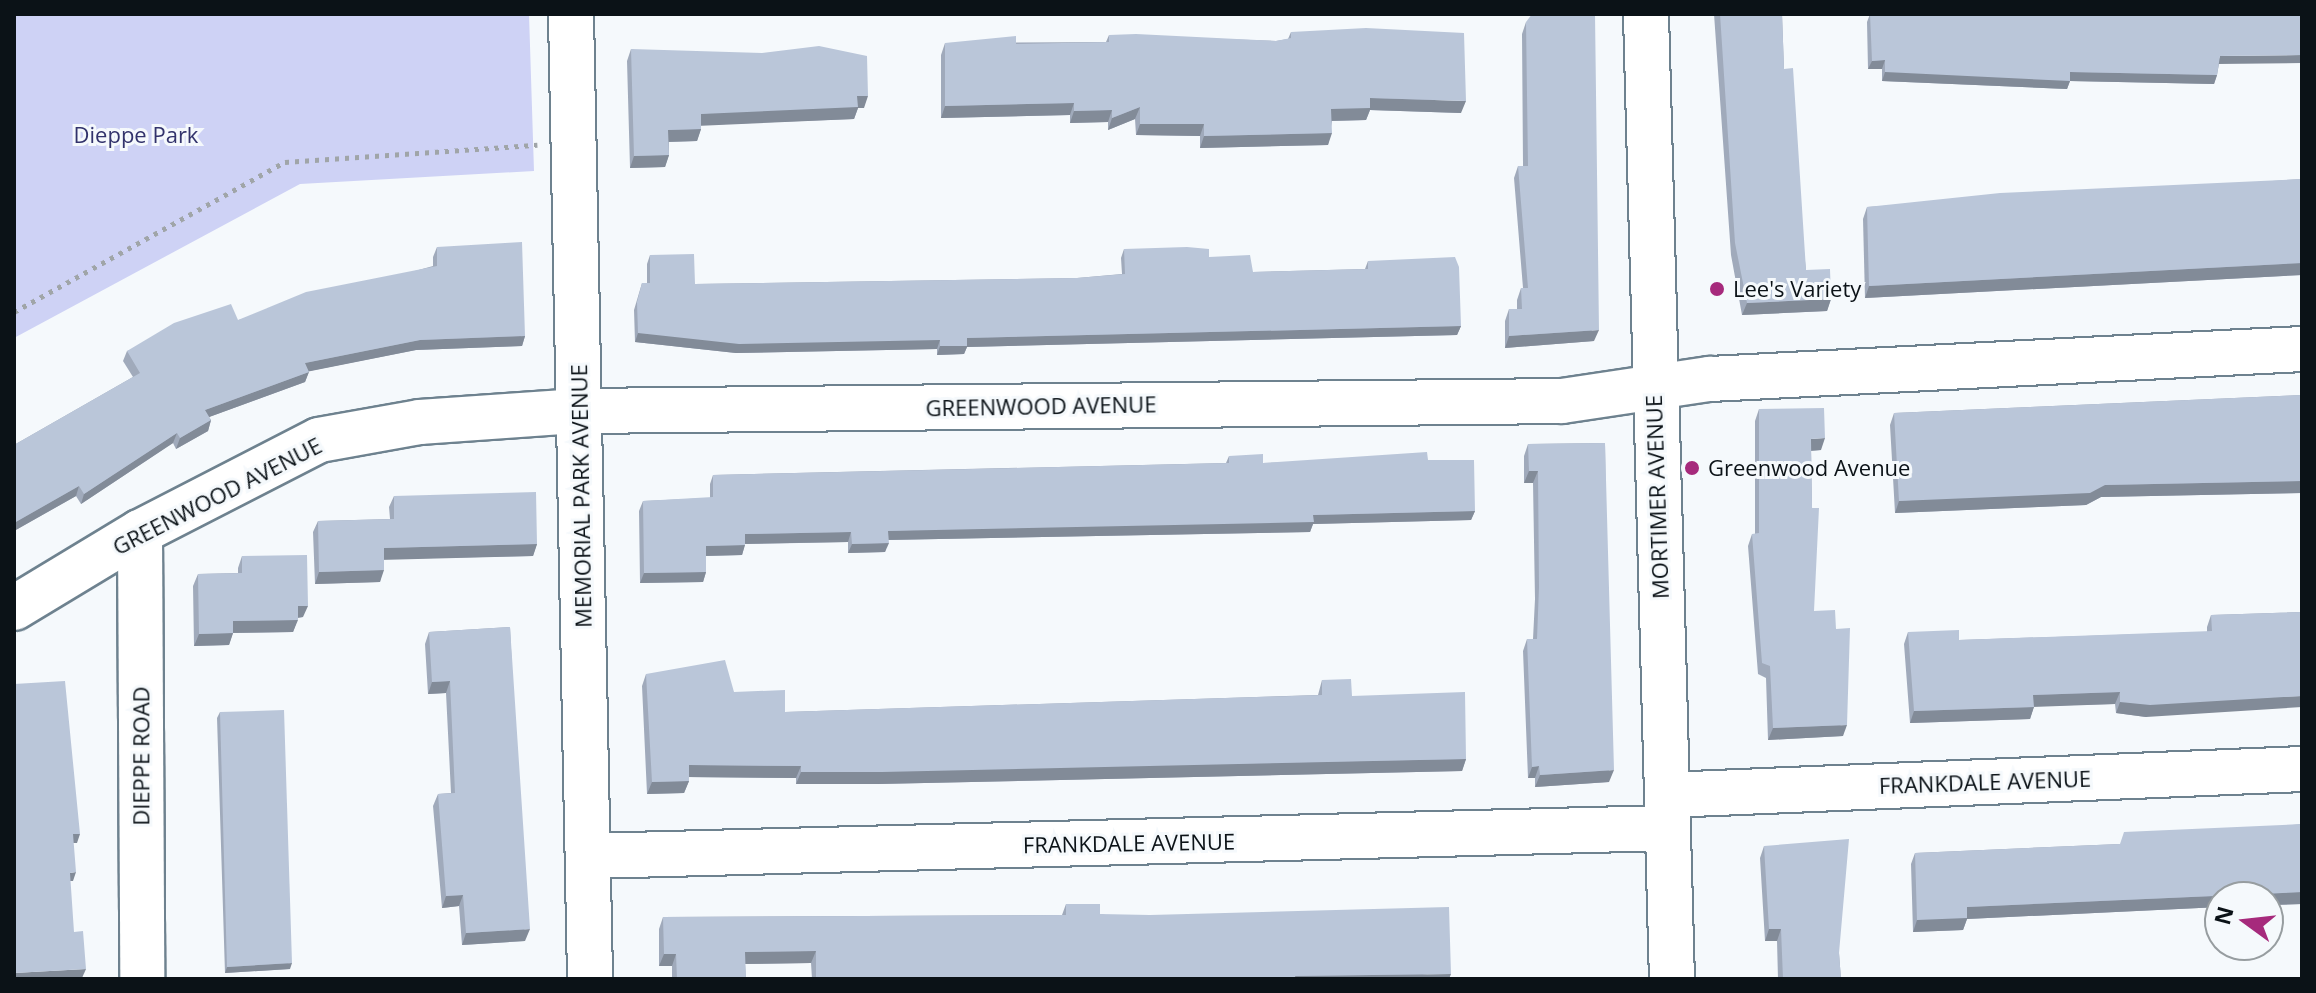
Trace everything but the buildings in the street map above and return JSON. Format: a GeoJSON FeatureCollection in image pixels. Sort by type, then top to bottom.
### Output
{"type":"FeatureCollection","features":[{"type":"Feature","properties":{"kind":"street","name":"MEMORIAL PARK AVENUE"},"geometry":{"type":"LineString","coordinates":[[571,14],[590,856],[590,979]]}},
{"type":"Feature","properties":{"kind":"street","name":"MORTIMER AVENUE"},"geometry":{"type":"LineString","coordinates":[[1646,14],[1652,384],[1672,979]]}},
{"type":"Feature","properties":{"kind":"street","name":"GREENWOOD AVENUE"},"geometry":{"type":"LineString","coordinates":[[14,608],[140,532],[319,440],[420,422],[579,411],[1562,401],[1652,384],[2302,349]]}},
{"type":"Feature","properties":{"kind":"street","name":"DIEPPE ROAD"},"geometry":{"type":"LineString","coordinates":[[140,532],[142,979]]}},
{"type":"Feature","properties":{"kind":"street","name":"FRANKDALE AVENUE"},"geometry":{"type":"LineString","coordinates":[[590,856],[1668,812],[2302,769]]}},
{"type":"Feature","properties":{"kind":"path"},"geometry":{"type":"LineString","coordinates":[[14,312],[285,162],[574,144]]}},
{"type":"Feature","properties":{"kind":"green space","name":"Dieppe Park"},"geometry":{"type":"Polygon","coordinates":[[[14,14],[529,14],[534,171],[300,184],[14,338],[14,14]]]}},
{"type":"Feature","properties":{"kind":"place","name":"Lee's Variety"},"geometry":{"type":"Point","coordinates":[1717,289]}},
{"type":"Feature","properties":{"kind":"place","name":"Greenwood Avenue"},"geometry":{"type":"Point","coordinates":[1692,468]}}]}
